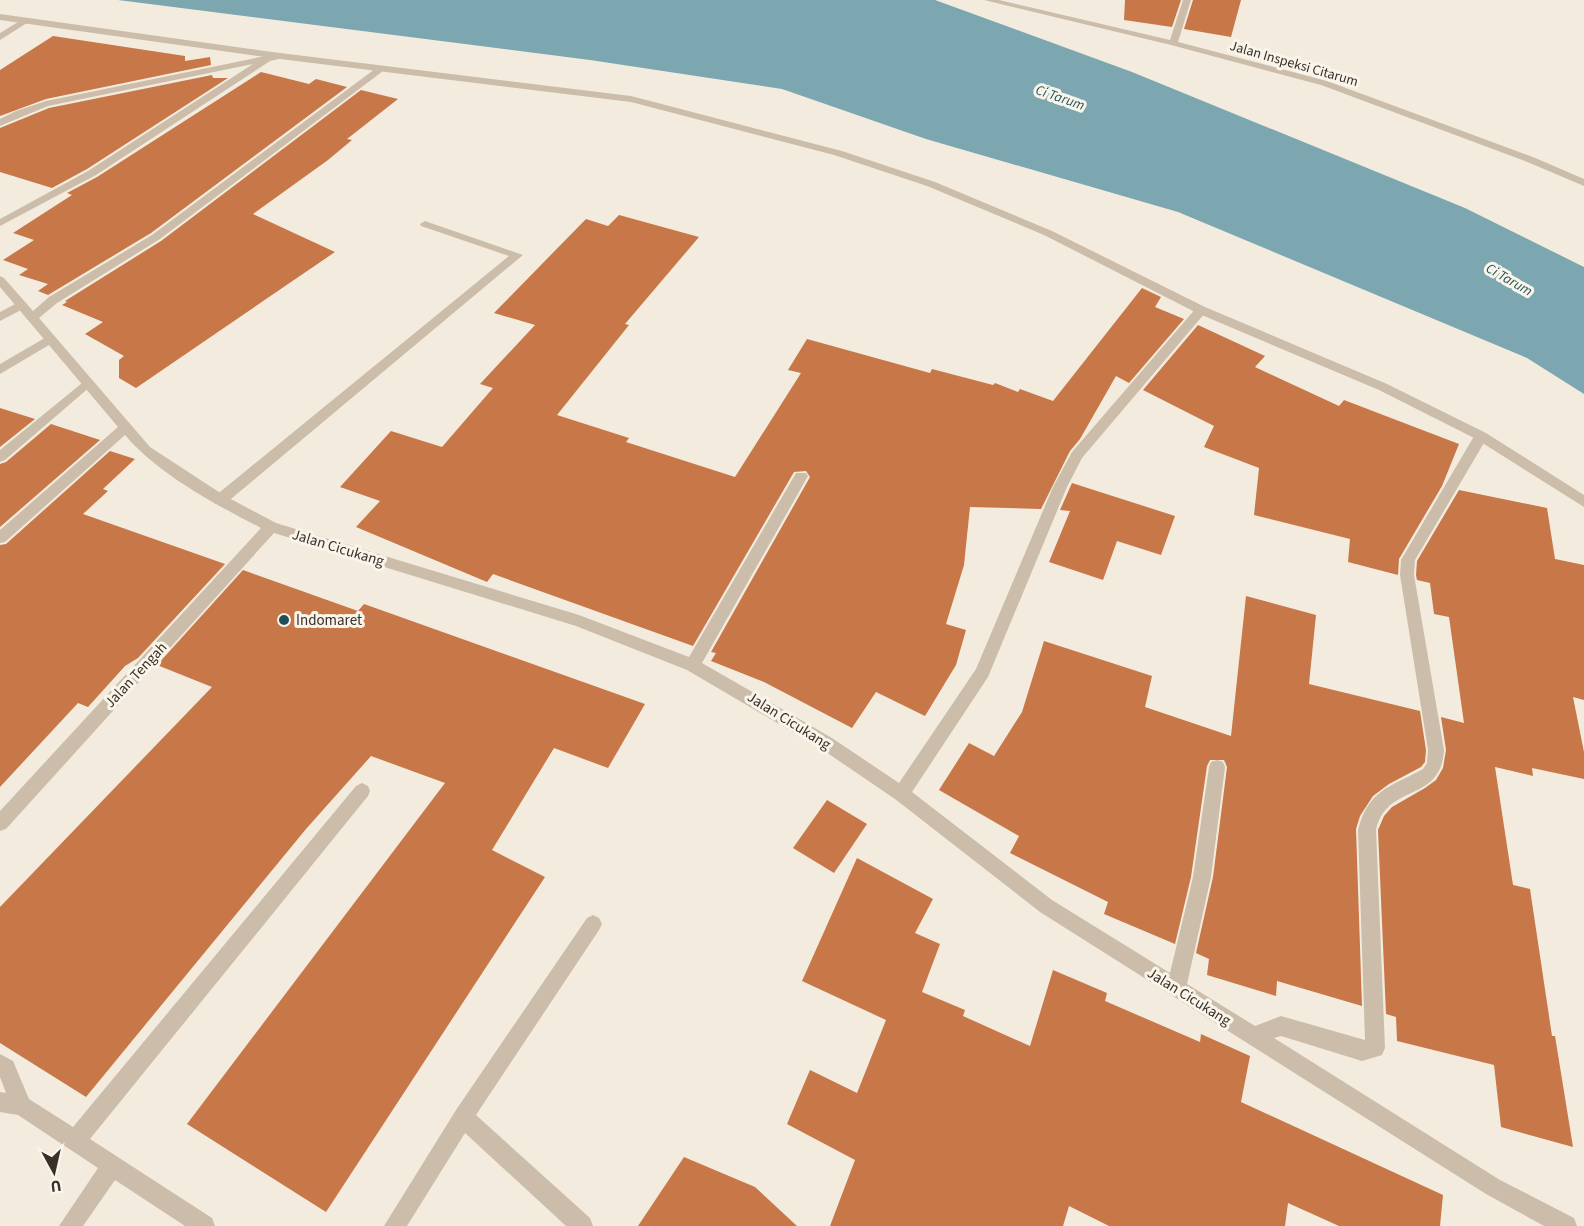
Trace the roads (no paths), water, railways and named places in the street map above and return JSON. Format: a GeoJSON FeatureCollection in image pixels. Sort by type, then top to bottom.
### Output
{"type":"FeatureCollection","features":[{"type":"Feature","properties":{"kind":"street","name":"Jalan Inspeksi Citarum"},"geometry":{"type":"LineString","coordinates":[[988,0],[1173,43],[1324,83],[1529,159],[1584,183]]}},
{"type":"Feature","properties":{"kind":"street"},"geometry":{"type":"LineString","coordinates":[[1173,43],[1187,0]]}},
{"type":"Feature","properties":{"kind":"street"},"geometry":{"type":"LineString","coordinates":[[0,17],[280,56],[632,99],[838,153],[931,184],[1048,233],[1202,310],[1383,387],[1481,436],[1584,502]]}},
{"type":"Feature","properties":{"kind":"street"},"geometry":{"type":"LineString","coordinates":[[0,37],[26,21]]}},
{"type":"Feature","properties":{"kind":"street"},"geometry":{"type":"LineString","coordinates":[[0,123],[46,104],[280,56]]}},
{"type":"Feature","properties":{"kind":"street"},"geometry":{"type":"LineString","coordinates":[[0,223],[102,167],[267,59]]}},
{"type":"Feature","properties":{"kind":"street"},"geometry":{"type":"LineString","coordinates":[[31,318],[53,300],[156,237],[382,68]]}},
{"type":"Feature","properties":{"kind":"street"},"geometry":{"type":"LineString","coordinates":[[220,500],[517,255],[425,224]]}},
{"type":"Feature","properties":{"kind":"street","name":"Jalan Cicukang"},"geometry":{"type":"LineString","coordinates":[[0,280],[145,450],[220,500],[271,527],[579,621],[693,665],[826,743],[901,794],[1046,906],[1492,1187],[1566,1226]]}},
{"type":"Feature","properties":{"kind":"street"},"geometry":{"type":"LineString","coordinates":[[0,317],[21,304]]}},
{"type":"Feature","properties":{"kind":"street"},"geometry":{"type":"LineString","coordinates":[[901,794],[982,672],[1060,487],[1077,455],[1202,310]]}},
{"type":"Feature","properties":{"kind":"street"},"geometry":{"type":"LineString","coordinates":[[0,370],[50,339]]}},
{"type":"Feature","properties":{"kind":"street"},"geometry":{"type":"LineString","coordinates":[[0,457],[87,383]]}},
{"type":"Feature","properties":{"kind":"street"},"geometry":{"type":"LineString","coordinates":[[0,538],[126,427]]}},
{"type":"Feature","properties":{"kind":"street"},"geometry":{"type":"LineString","coordinates":[[1252,1037],[1281,1026],[1362,1051],[1375,1048],[1367,830],[1371,813],[1379,802],[1429,774],[1435,764],[1436,750],[1407,575],[1408,560],[1481,436]]}},
{"type":"Feature","properties":{"kind":"street"},"geometry":{"type":"LineString","coordinates":[[693,665],[801,476]]}},
{"type":"Feature","properties":{"kind":"street","name":"Jalan Tengah"},"geometry":{"type":"LineString","coordinates":[[0,823],[271,527]]}},
{"type":"Feature","properties":{"kind":"street"},"geometry":{"type":"LineString","coordinates":[[1176,989],[1202,876],[1217,766]]}},
{"type":"Feature","properties":{"kind":"street"},"geometry":{"type":"LineString","coordinates":[[75,1141],[362,791]]}},
{"type":"Feature","properties":{"kind":"street"},"geometry":{"type":"LineString","coordinates":[[395,1226],[463,1117],[593,924]]}},
{"type":"Feature","properties":{"kind":"street"},"geometry":{"type":"LineString","coordinates":[[0,1064],[6,1068],[22,1106]]}},
{"type":"Feature","properties":{"kind":"street"},"geometry":{"type":"LineString","coordinates":[[0,1102],[22,1106],[204,1226]]}},
{"type":"Feature","properties":{"kind":"street"},"geometry":{"type":"LineString","coordinates":[[463,1117],[582,1226]]}},
{"type":"Feature","properties":{"kind":"street"},"geometry":{"type":"LineString","coordinates":[[70,1226],[112,1167]]}},
{"type":"Feature","properties":{"kind":"water","name":"Ci Tarum"},"geometry":{"type":"Polygon","coordinates":[[[118,0],[935,0],[1132,72],[1465,208],[1584,267],[1584,394],[1527,358],[1178,212],[926,139],[782,89],[590,60],[118,0]]]}},
{"type":"Feature","properties":{"kind":"place","name":"Indomaret"},"geometry":{"type":"Point","coordinates":[284,620]}}]}
